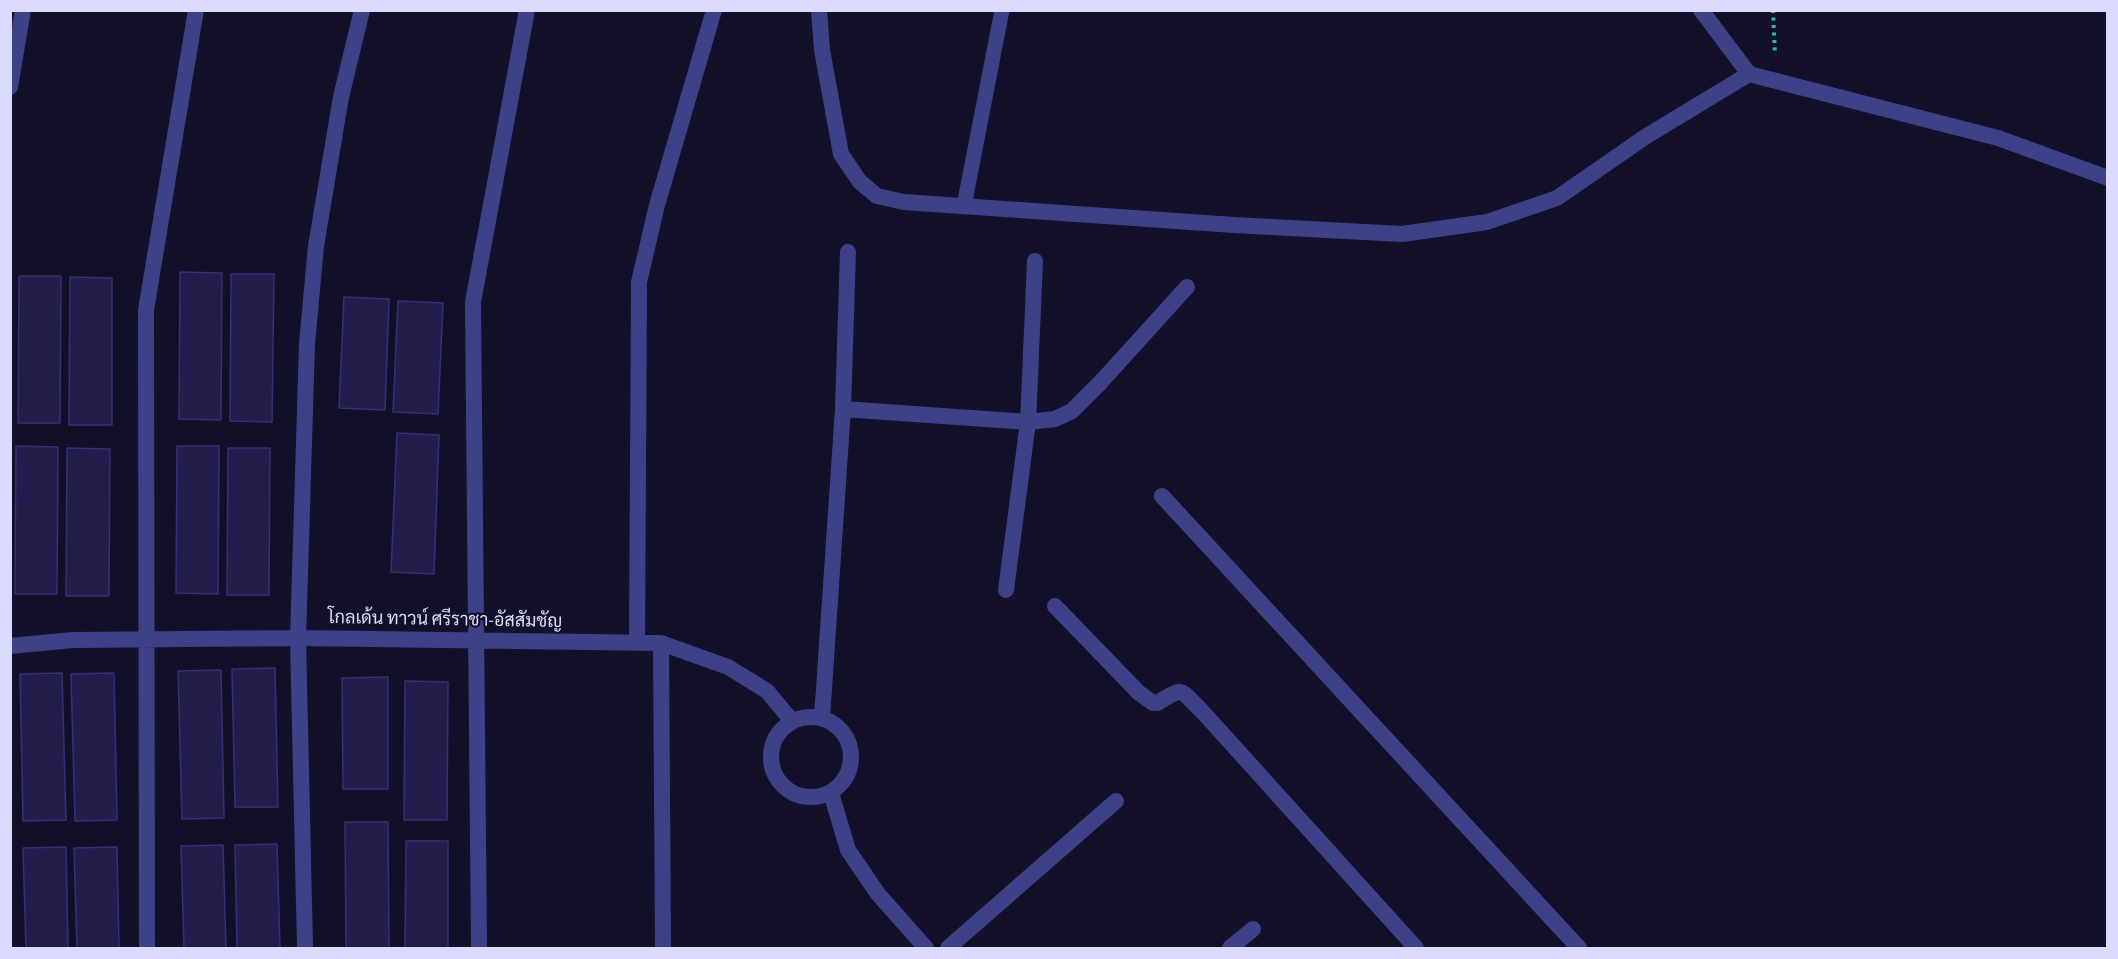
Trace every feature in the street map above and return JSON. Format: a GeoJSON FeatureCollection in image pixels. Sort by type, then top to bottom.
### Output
{"type":"FeatureCollection","features":[{"type":"Feature","properties":{"kind":"street"},"geometry":{"type":"LineString","coordinates":[[10,87],[23,10]]}},
{"type":"Feature","properties":{"kind":"street"},"geometry":{"type":"LineString","coordinates":[[147,948],[146,310],[196,10]]}},
{"type":"Feature","properties":{"kind":"street"},"geometry":{"type":"LineString","coordinates":[[305,948],[298,638],[307,344],[316,246],[341,97],[362,10]]}},
{"type":"Feature","properties":{"kind":"street"},"geometry":{"type":"LineString","coordinates":[[478,948],[473,302],[527,10]]}},
{"type":"Feature","properties":{"kind":"street"},"geometry":{"type":"LineString","coordinates":[[637,643],[639,282],[657,205],[714,10]]}},
{"type":"Feature","properties":{"kind":"street"},"geometry":{"type":"LineString","coordinates":[[819,10],[822,50],[841,154],[860,182],[877,196],[904,202],[1234,225],[1402,234],[1487,222],[1557,198],[1645,137],[1749,74]]}},
{"type":"Feature","properties":{"kind":"street"},"geometry":{"type":"LineString","coordinates":[[1701,10],[1749,74],[1998,138],[2108,178]]}},
{"type":"Feature","properties":{"kind":"street"},"geometry":{"type":"LineString","coordinates":[[822,718],[843,409],[848,252]]}},
{"type":"Feature","properties":{"kind":"street"},"geometry":{"type":"LineString","coordinates":[[1006,590],[1028,422],[1035,261]]}},
{"type":"Feature","properties":{"kind":"street"},"geometry":{"type":"LineString","coordinates":[[843,409],[1028,422],[1055,419],[1072,411],[1100,383],[1187,286]]}},
{"type":"Feature","properties":{"kind":"street"},"geometry":{"type":"LineString","coordinates":[[1162,496],[1579,948]]}},
{"type":"Feature","properties":{"kind":"street"},"geometry":{"type":"LineString","coordinates":[[1055,606],[1139,693],[1153,703],[1157,703],[1174,692],[1183,692],[1202,710],[1416,948]]}},
{"type":"Feature","properties":{"kind":"street","name":"โกลเด้น ทาวน์ ศรีราชา-อัสสัมชัญ"},"geometry":{"type":"LineString","coordinates":[[10,646],[73,640],[298,638],[661,643],[728,667],[767,691],[792,721]]}},
{"type":"Feature","properties":{"kind":"street"},"geometry":{"type":"LineString","coordinates":[[661,643],[663,948]]}},
{"type":"Feature","properties":{"kind":"street"},"geometry":{"type":"LineString","coordinates":[[809,716],[822,718],[842,730],[850,746],[851,764],[844,781],[831,793],[813,798],[795,795],[780,784],[772,768],[771,750],[778,733],[792,721],[809,716]]}},
{"type":"Feature","properties":{"kind":"street"},"geometry":{"type":"LineString","coordinates":[[831,793],[848,850],[878,894],[926,948]]}},
{"type":"Feature","properties":{"kind":"street"},"geometry":{"type":"LineString","coordinates":[[948,948],[1116,801]]}},
{"type":"Feature","properties":{"kind":"street"},"geometry":{"type":"LineString","coordinates":[[1230,948],[1253,929]]}},
{"type":"Feature","properties":{"kind":"lane"},"geometry":{"type":"LineString","coordinates":[[964,206],[1002,10]]}},
{"type":"Feature","properties":{"kind":"path"},"geometry":{"type":"LineString","coordinates":[[1773,10],[1777,82]]}},
{"type":"Feature","properties":{"kind":"building"},"geometry":{"type":"Polygon","coordinates":[[[180,272],[222,273],[221,420],[179,419],[180,272]]]}},
{"type":"Feature","properties":{"kind":"building"},"geometry":{"type":"Polygon","coordinates":[[[231,274],[274,274],[272,422],[230,421],[231,274]]]}},
{"type":"Feature","properties":{"kind":"building"},"geometry":{"type":"Polygon","coordinates":[[[19,276],[61,276],[60,423],[18,423],[19,276]]]}},
{"type":"Feature","properties":{"kind":"building"},"geometry":{"type":"Polygon","coordinates":[[[70,277],[112,278],[112,425],[69,425],[70,277]]]}},
{"type":"Feature","properties":{"kind":"building"},"geometry":{"type":"Polygon","coordinates":[[[344,297],[389,299],[385,410],[339,408],[344,297]]]}},
{"type":"Feature","properties":{"kind":"building"},"geometry":{"type":"Polygon","coordinates":[[[398,301],[443,303],[438,414],[393,412],[398,301]]]}},
{"type":"Feature","properties":{"kind":"building"},"geometry":{"type":"Polygon","coordinates":[[[397,433],[439,435],[434,574],[391,572],[397,433]]]}},
{"type":"Feature","properties":{"kind":"building"},"geometry":{"type":"Polygon","coordinates":[[[16,446],[58,447],[57,594],[15,594],[16,446]]]}},
{"type":"Feature","properties":{"kind":"building"},"geometry":{"type":"Polygon","coordinates":[[[177,446],[219,446],[218,594],[176,593],[177,446]]]}},
{"type":"Feature","properties":{"kind":"building"},"geometry":{"type":"Polygon","coordinates":[[[67,448],[110,449],[109,596],[66,596],[67,448]]]}},
{"type":"Feature","properties":{"kind":"building"},"geometry":{"type":"Polygon","coordinates":[[[228,448],[270,448],[269,595],[227,595],[228,448]]]}},
{"type":"Feature","properties":{"kind":"building"},"geometry":{"type":"Polygon","coordinates":[[[275,668],[278,807],[235,807],[232,669],[275,668]]]}},
{"type":"Feature","properties":{"kind":"building"},"geometry":{"type":"Polygon","coordinates":[[[221,670],[224,818],[182,819],[178,671],[221,670]]]}},
{"type":"Feature","properties":{"kind":"building"},"geometry":{"type":"Polygon","coordinates":[[[62,673],[66,820],[23,821],[20,674],[62,673]]]}},
{"type":"Feature","properties":{"kind":"building"},"geometry":{"type":"Polygon","coordinates":[[[114,673],[117,820],[75,821],[71,674],[114,673]]]}},
{"type":"Feature","properties":{"kind":"building"},"geometry":{"type":"Polygon","coordinates":[[[388,677],[388,789],[343,789],[342,678],[388,677]]]}},
{"type":"Feature","properties":{"kind":"building"},"geometry":{"type":"Polygon","coordinates":[[[405,681],[448,682],[447,820],[404,820],[405,681]]]}},
{"type":"Feature","properties":{"kind":"building"},"geometry":{"type":"Polygon","coordinates":[[[345,822],[388,822],[389,948],[346,948],[345,822]]]}},
{"type":"Feature","properties":{"kind":"building"},"geometry":{"type":"Polygon","coordinates":[[[406,841],[448,841],[448,948],[405,948],[406,841]]]}},
{"type":"Feature","properties":{"kind":"building"},"geometry":{"type":"Polygon","coordinates":[[[277,844],[280,948],[237,948],[235,845],[277,844]]]}},
{"type":"Feature","properties":{"kind":"building"},"geometry":{"type":"Polygon","coordinates":[[[223,845],[226,948],[184,948],[181,846],[223,845]]]}},
{"type":"Feature","properties":{"kind":"building"},"geometry":{"type":"Polygon","coordinates":[[[66,847],[68,948],[26,948],[23,848],[66,847]]]}},
{"type":"Feature","properties":{"kind":"building"},"geometry":{"type":"Polygon","coordinates":[[[117,847],[119,948],[77,948],[74,848],[117,847]]]}}]}
